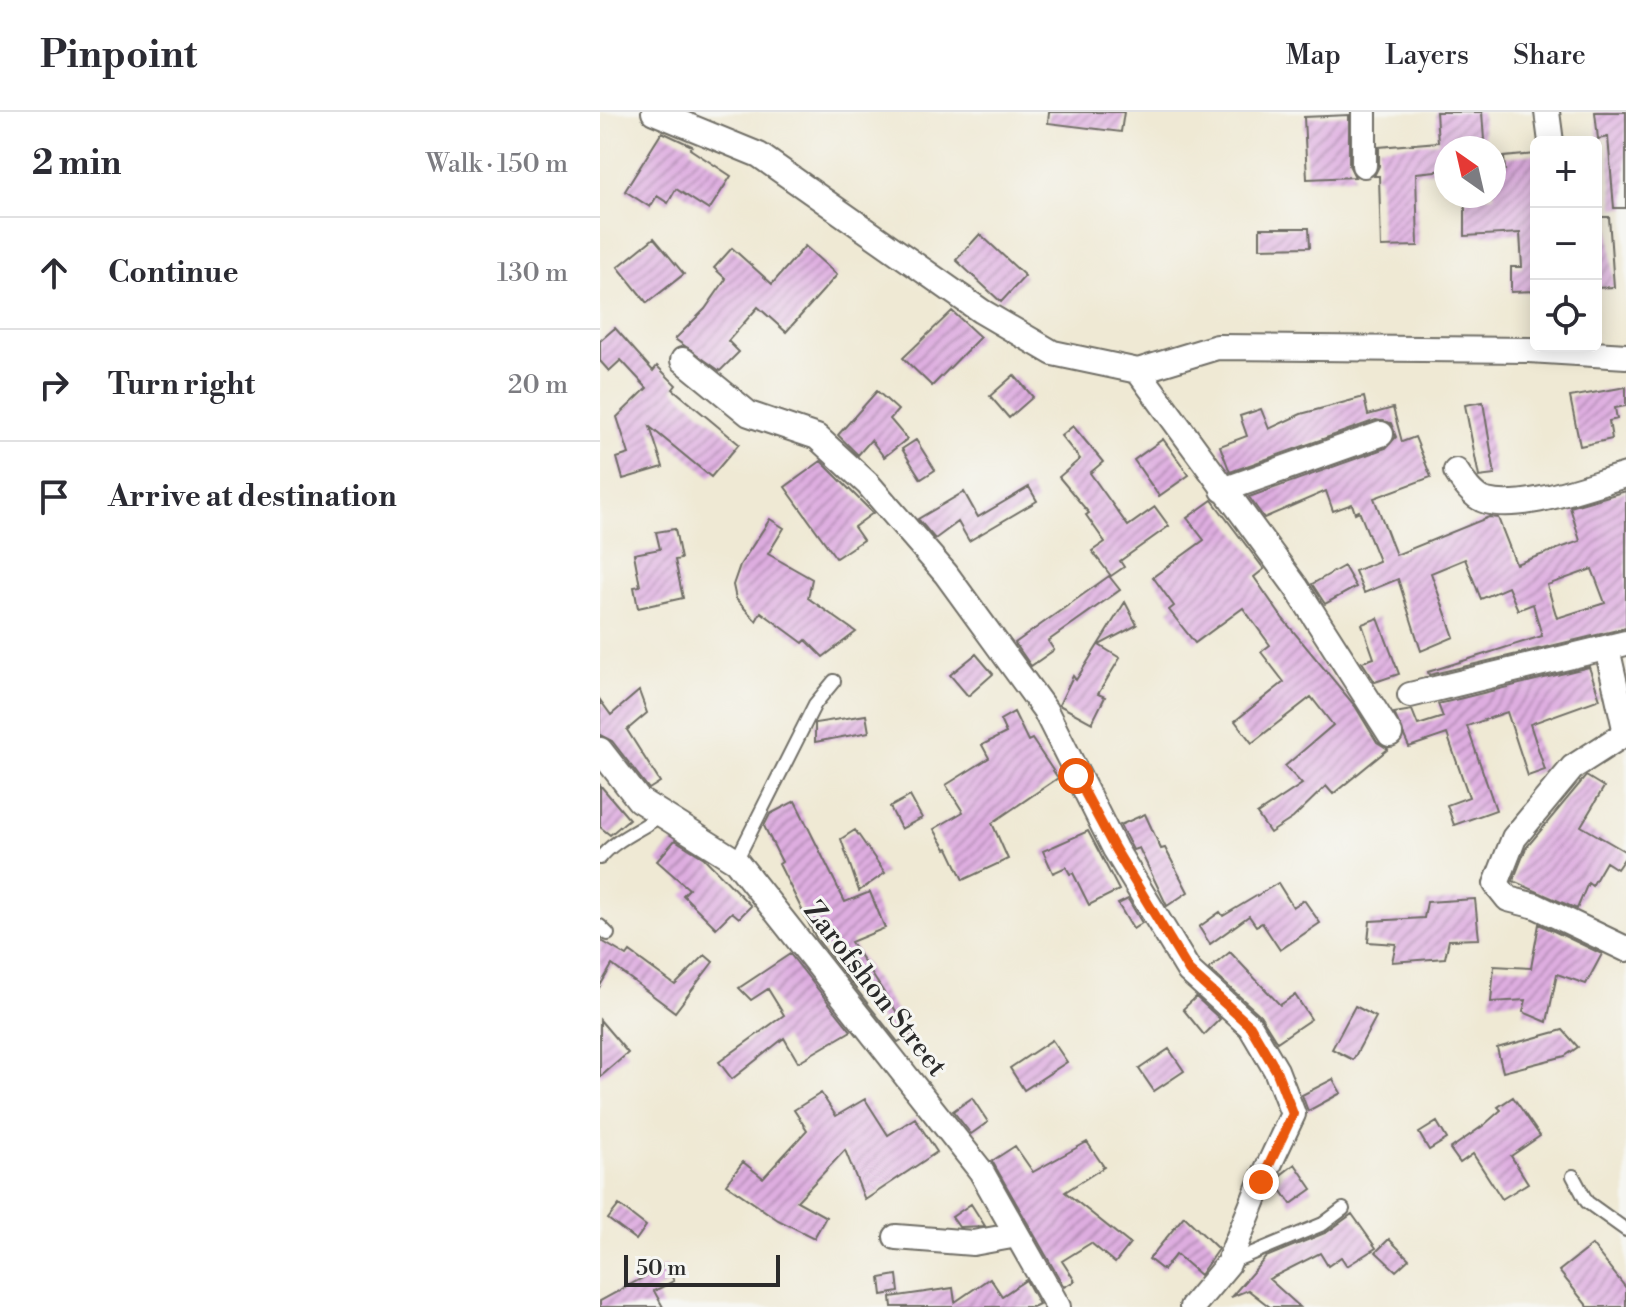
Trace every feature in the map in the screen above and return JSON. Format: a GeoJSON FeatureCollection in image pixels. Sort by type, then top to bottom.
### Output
{"type":"FeatureCollection","features":[{"type":"Feature","properties":{"kind":"street"},"geometry":{"type":"LineString","coordinates":[[654,112],[759,155],[981,311],[1053,353],[1138,371],[1217,347],[1529,350],[1626,356]]}},
{"type":"Feature","properties":{"kind":"street"},"geometry":{"type":"LineString","coordinates":[[1364,112],[1364,165]]}},
{"type":"Feature","properties":{"kind":"street"},"geometry":{"type":"LineString","coordinates":[[1547,112],[1550,136]]}},
{"type":"Feature","properties":{"kind":"street"},"geometry":{"type":"LineString","coordinates":[[683,360],[749,414],[817,437],[868,484],[946,574],[1045,710],[1115,849],[1189,971],[1250,1026],[1276,1070],[1293,1114],[1228,1264],[1192,1307]]}},
{"type":"Feature","properties":{"kind":"street"},"geometry":{"type":"LineString","coordinates":[[1138,371],[1296,587],[1390,734]]}},
{"type":"Feature","properties":{"kind":"street"},"geometry":{"type":"LineString","coordinates":[[1223,490],[1381,434]]}},
{"type":"Feature","properties":{"kind":"street"},"geometry":{"type":"LineString","coordinates":[[1456,471],[1462,482],[1484,501],[1524,502],[1626,475]]}},
{"type":"Feature","properties":{"kind":"street"},"geometry":{"type":"LineString","coordinates":[[1410,695],[1617,646],[1626,733],[1573,767],[1514,838],[1496,884],[1508,899],[1536,906],[1626,949]]}},
{"type":"Feature","properties":{"kind":"street","name":"Zarofshon Street"},"geometry":{"type":"LineString","coordinates":[[600,750],[639,800],[736,861],[981,1171],[1058,1307]]}},
{"type":"Feature","properties":{"kind":"street"},"geometry":{"type":"LineString","coordinates":[[896,1237],[973,1243],[1017,1235]]}},
{"type":"Feature","properties":{"kind":"lane"},"geometry":{"type":"LineString","coordinates":[[736,861],[815,704],[834,681]]}},
{"type":"Feature","properties":{"kind":"lane"},"geometry":{"type":"LineString","coordinates":[[600,858],[610,846],[643,829],[662,814]]}},
{"type":"Feature","properties":{"kind":"lane"},"geometry":{"type":"LineString","coordinates":[[1573,1176],[1587,1202],[1626,1230]]}},
{"type":"Feature","properties":{"kind":"lane"},"geometry":{"type":"LineString","coordinates":[[1228,1264],[1323,1224],[1343,1209]]}},
{"type":"Feature","properties":{"kind":"building"},"geometry":{"type":"Polygon","coordinates":[[[1049,112],[1124,112],[1121,132],[1048,123],[1049,112]]]}},
{"type":"Feature","properties":{"kind":"building"},"geometry":{"type":"Polygon","coordinates":[[[1436,112],[1482,112],[1484,136],[1438,136],[1436,112]]]}},
{"type":"Feature","properties":{"kind":"building"},"geometry":{"type":"Polygon","coordinates":[[[1595,112],[1626,112],[1626,208],[1614,208],[1608,137],[1598,136],[1595,112]]]}},
{"type":"Feature","properties":{"kind":"building"},"geometry":{"type":"Polygon","coordinates":[[[1349,115],[1349,165],[1355,177],[1307,179],[1304,117],[1349,115]]]}},
{"type":"Feature","properties":{"kind":"building"},"geometry":{"type":"Polygon","coordinates":[[[662,132],[692,146],[690,149],[731,176],[709,210],[676,189],[668,203],[657,196],[650,207],[625,191],[662,132]]]}},
{"type":"Feature","properties":{"kind":"building"},"geometry":{"type":"Polygon","coordinates":[[[1434,142],[1434,171],[1416,173],[1418,246],[1381,247],[1379,176],[1374,176],[1379,166],[1379,147],[1434,142]]]}},
{"type":"Feature","properties":{"kind":"building"},"geometry":{"type":"Polygon","coordinates":[[[1530,155],[1530,291],[1511,292],[1511,267],[1522,267],[1520,233],[1465,236],[1465,208],[1506,208],[1506,157],[1530,155]]]}},
{"type":"Feature","properties":{"kind":"building"},"geometry":{"type":"Polygon","coordinates":[[[1602,217],[1609,217],[1614,287],[1602,288],[1602,217]]]}},
{"type":"Feature","properties":{"kind":"building"},"geometry":{"type":"Polygon","coordinates":[[[1260,228],[1309,228],[1310,247],[1260,248],[1260,228]]]}},
{"type":"Feature","properties":{"kind":"building"},"geometry":{"type":"Polygon","coordinates":[[[980,234],[1025,276],[1001,302],[956,260],[980,234]]]}},
{"type":"Feature","properties":{"kind":"building"},"geometry":{"type":"Polygon","coordinates":[[[654,238],[684,274],[647,303],[618,267],[654,238]]]}},
{"type":"Feature","properties":{"kind":"building"},"geometry":{"type":"Polygon","coordinates":[[[805,246],[837,275],[786,332],[758,307],[728,341],[739,352],[720,371],[675,339],[705,309],[726,279],[714,268],[732,248],[772,284],[805,246]]]}},
{"type":"Feature","properties":{"kind":"building"},"geometry":{"type":"Polygon","coordinates":[[[952,311],[980,337],[932,386],[903,358],[952,311]]]}},
{"type":"Feature","properties":{"kind":"building"},"geometry":{"type":"Polygon","coordinates":[[[615,328],[653,371],[657,366],[676,385],[673,389],[739,444],[711,477],[650,427],[663,467],[623,479],[617,458],[629,454],[617,417],[647,388],[621,360],[609,371],[600,361],[600,341],[615,328]]]}},
{"type":"Feature","properties":{"kind":"building"},"geometry":{"type":"Polygon","coordinates":[[[1014,375],[1033,397],[1009,418],[990,396],[1014,375]]]}},
{"type":"Feature","properties":{"kind":"building"},"geometry":{"type":"Polygon","coordinates":[[[1626,387],[1626,406],[1615,408],[1617,419],[1609,421],[1612,439],[1580,446],[1570,397],[1626,387]]]}},
{"type":"Feature","properties":{"kind":"building"},"geometry":{"type":"Polygon","coordinates":[[[877,391],[898,410],[890,419],[907,439],[884,457],[871,440],[858,455],[838,435],[877,391]]]}},
{"type":"Feature","properties":{"kind":"building"},"geometry":{"type":"Polygon","coordinates":[[[1364,397],[1368,415],[1393,408],[1402,442],[1415,437],[1431,477],[1374,498],[1396,555],[1489,517],[1498,518],[1516,564],[1580,541],[1570,507],[1626,491],[1626,628],[1429,675],[1428,672],[1542,636],[1533,604],[1518,610],[1508,587],[1481,599],[1465,559],[1431,573],[1454,637],[1421,651],[1398,579],[1364,593],[1355,571],[1379,561],[1359,511],[1355,513],[1352,504],[1333,511],[1326,491],[1264,518],[1249,497],[1386,448],[1396,437],[1391,423],[1376,420],[1230,472],[1220,446],[1247,436],[1240,416],[1261,409],[1269,429],[1301,414],[1364,397]],[[1592,569],[1547,585],[1557,618],[1605,603],[1592,569]]]}},
{"type":"Feature","properties":{"kind":"building"},"geometry":{"type":"Polygon","coordinates":[[[1483,402],[1495,475],[1479,477],[1465,405],[1483,402]]]}},
{"type":"Feature","properties":{"kind":"building"},"geometry":{"type":"Polygon","coordinates":[[[1073,426],[1103,462],[1090,473],[1128,526],[1155,507],[1169,526],[1120,561],[1124,567],[1111,576],[1092,551],[1105,542],[1086,515],[1089,513],[1059,477],[1080,459],[1061,436],[1073,426]]]}},
{"type":"Feature","properties":{"kind":"building"},"geometry":{"type":"Polygon","coordinates":[[[1163,439],[1189,475],[1159,496],[1134,460],[1163,439]]]}},
{"type":"Feature","properties":{"kind":"building"},"geometry":{"type":"Polygon","coordinates":[[[916,440],[935,470],[921,479],[902,449],[916,440]]]}},
{"type":"Feature","properties":{"kind":"building"},"geometry":{"type":"Polygon","coordinates":[[[821,461],[873,513],[854,527],[863,540],[836,558],[785,487],[821,461]]]}},
{"type":"Feature","properties":{"kind":"building"},"geometry":{"type":"Polygon","coordinates":[[[1029,487],[1037,501],[969,541],[958,522],[935,539],[918,519],[964,492],[978,517],[1029,487]]]}},
{"type":"Feature","properties":{"kind":"building"},"geometry":{"type":"Polygon","coordinates":[[[1212,500],[1264,569],[1254,577],[1283,619],[1355,706],[1377,742],[1388,749],[1333,794],[1326,786],[1293,818],[1270,833],[1257,814],[1302,784],[1285,766],[1333,725],[1311,697],[1252,743],[1235,721],[1284,682],[1261,652],[1270,645],[1243,608],[1195,643],[1169,610],[1174,606],[1153,577],[1204,540],[1187,518],[1212,500]]]}},
{"type":"Feature","properties":{"kind":"building"},"geometry":{"type":"Polygon","coordinates":[[[770,519],[784,528],[768,554],[812,579],[808,598],[856,632],[823,657],[806,640],[803,643],[761,612],[756,621],[736,599],[733,585],[740,565],[770,519]]]}},
{"type":"Feature","properties":{"kind":"building"},"geometry":{"type":"Polygon","coordinates":[[[675,529],[681,559],[675,560],[683,598],[638,608],[634,587],[640,586],[634,554],[660,549],[656,532],[675,529]]]}},
{"type":"Feature","properties":{"kind":"building"},"geometry":{"type":"Polygon","coordinates":[[[1344,566],[1356,587],[1325,604],[1312,584],[1344,566]]]}},
{"type":"Feature","properties":{"kind":"building"},"geometry":{"type":"Polygon","coordinates":[[[1109,576],[1120,590],[1048,641],[1054,650],[1031,666],[1015,643],[1109,576]]]}},
{"type":"Feature","properties":{"kind":"building"},"geometry":{"type":"Polygon","coordinates":[[[1125,602],[1137,625],[1099,645],[1120,658],[1098,694],[1105,697],[1092,723],[1059,705],[1073,676],[1076,680],[1125,602]]]}},
{"type":"Feature","properties":{"kind":"building"},"geometry":{"type":"Polygon","coordinates":[[[1378,618],[1399,674],[1375,682],[1362,662],[1374,658],[1362,624],[1378,618]]]}},
{"type":"Feature","properties":{"kind":"building"},"geometry":{"type":"Polygon","coordinates":[[[976,654],[993,674],[968,696],[950,675],[976,654]]]}},
{"type":"Feature","properties":{"kind":"building"},"geometry":{"type":"Polygon","coordinates":[[[1589,667],[1600,699],[1530,724],[1545,770],[1528,776],[1507,712],[1467,726],[1496,810],[1454,825],[1447,805],[1469,797],[1447,734],[1409,747],[1394,713],[1412,710],[1418,725],[1443,717],[1438,704],[1589,667]]]}},
{"type":"Feature","properties":{"kind":"building"},"geometry":{"type":"Polygon","coordinates":[[[639,691],[647,713],[627,730],[660,782],[649,789],[612,741],[600,735],[600,700],[611,715],[639,691]]]}},
{"type":"Feature","properties":{"kind":"building"},"geometry":{"type":"Polygon","coordinates":[[[1014,712],[1028,741],[1032,739],[1058,778],[992,823],[1008,859],[963,880],[948,848],[934,829],[963,812],[946,785],[989,758],[982,745],[1006,733],[1000,720],[1014,712]]]}},
{"type":"Feature","properties":{"kind":"building"},"geometry":{"type":"Polygon","coordinates":[[[866,715],[869,732],[815,742],[815,723],[866,715]]]}},
{"type":"Feature","properties":{"kind":"building"},"geometry":{"type":"Polygon","coordinates":[[[1586,776],[1604,787],[1581,826],[1626,852],[1626,856],[1617,869],[1606,862],[1592,886],[1588,883],[1577,909],[1513,881],[1526,848],[1586,776]]]}},
{"type":"Feature","properties":{"kind":"building"},"geometry":{"type":"Polygon","coordinates":[[[600,785],[629,819],[610,835],[600,827],[600,785]]]}},
{"type":"Feature","properties":{"kind":"building"},"geometry":{"type":"Polygon","coordinates":[[[910,796],[922,818],[901,829],[890,807],[910,796]]]}},
{"type":"Feature","properties":{"kind":"building"},"geometry":{"type":"Polygon","coordinates":[[[795,801],[845,902],[870,892],[885,928],[851,942],[911,1034],[898,1042],[816,938],[779,864],[782,862],[764,826],[770,814],[795,801]]]}},
{"type":"Feature","properties":{"kind":"building"},"geometry":{"type":"Polygon","coordinates":[[[1145,814],[1161,849],[1165,848],[1188,892],[1167,906],[1139,848],[1133,850],[1120,825],[1145,814]]]}},
{"type":"Feature","properties":{"kind":"building"},"geometry":{"type":"Polygon","coordinates":[[[855,830],[885,873],[859,891],[841,839],[855,830]]]}},
{"type":"Feature","properties":{"kind":"building"},"geometry":{"type":"Polygon","coordinates":[[[1088,831],[1119,890],[1089,905],[1073,873],[1070,874],[1066,867],[1053,873],[1043,851],[1088,831]]]}},
{"type":"Feature","properties":{"kind":"building"},"geometry":{"type":"Polygon","coordinates":[[[675,840],[704,858],[751,906],[739,918],[732,912],[716,928],[683,895],[689,889],[657,861],[675,840]]]}},
{"type":"Feature","properties":{"kind":"building"},"geometry":{"type":"Polygon","coordinates":[[[1278,883],[1293,907],[1304,900],[1320,923],[1280,950],[1262,923],[1256,926],[1249,916],[1210,944],[1199,927],[1220,912],[1223,916],[1278,883]]]}},
{"type":"Feature","properties":{"kind":"building"},"geometry":{"type":"Polygon","coordinates":[[[1128,899],[1142,923],[1133,929],[1118,904],[1128,899]]]}},
{"type":"Feature","properties":{"kind":"building"},"geometry":{"type":"Polygon","coordinates":[[[1475,899],[1479,939],[1449,940],[1445,958],[1392,962],[1396,944],[1368,942],[1370,921],[1424,918],[1427,902],[1475,899]]]}},
{"type":"Feature","properties":{"kind":"building"},"geometry":{"type":"Polygon","coordinates":[[[1539,924],[1602,954],[1586,984],[1557,974],[1547,1022],[1523,1012],[1526,1000],[1491,1002],[1494,966],[1531,968],[1539,924]]]}},
{"type":"Feature","properties":{"kind":"building"},"geometry":{"type":"Polygon","coordinates":[[[600,940],[627,956],[630,952],[675,985],[705,955],[713,962],[675,1012],[612,965],[600,986],[600,940]]]}},
{"type":"Feature","properties":{"kind":"building"},"geometry":{"type":"Polygon","coordinates":[[[1230,952],[1280,1005],[1295,995],[1311,1019],[1277,1042],[1260,1015],[1209,969],[1230,952]]]}},
{"type":"Feature","properties":{"kind":"building"},"geometry":{"type":"Polygon","coordinates":[[[790,954],[851,1031],[798,1062],[784,1038],[732,1079],[719,1062],[784,1015],[768,989],[751,1000],[739,988],[790,954]]]}},
{"type":"Feature","properties":{"kind":"building"},"geometry":{"type":"Polygon","coordinates":[[[1196,997],[1220,1019],[1204,1035],[1183,1009],[1196,997]]]}},
{"type":"Feature","properties":{"kind":"building"},"geometry":{"type":"Polygon","coordinates":[[[1355,1006],[1376,1017],[1353,1060],[1332,1049],[1355,1006]]]}},
{"type":"Feature","properties":{"kind":"building"},"geometry":{"type":"Polygon","coordinates":[[[600,1020],[628,1053],[600,1077],[600,1020]]]}},
{"type":"Feature","properties":{"kind":"building"},"geometry":{"type":"Polygon","coordinates":[[[1563,1030],[1578,1047],[1565,1056],[1503,1072],[1497,1048],[1563,1030]]]}},
{"type":"Feature","properties":{"kind":"building"},"geometry":{"type":"Polygon","coordinates":[[[1052,1040],[1067,1062],[1024,1090],[1010,1068],[1052,1040]]]}},
{"type":"Feature","properties":{"kind":"building"},"geometry":{"type":"Polygon","coordinates":[[[1169,1049],[1184,1071],[1154,1091],[1139,1069],[1169,1049]]]}},
{"type":"Feature","properties":{"kind":"building"},"geometry":{"type":"Polygon","coordinates":[[[1333,1079],[1341,1093],[1308,1111],[1302,1095],[1333,1079]]]}},
{"type":"Feature","properties":{"kind":"building"},"geometry":{"type":"Polygon","coordinates":[[[821,1093],[836,1116],[865,1099],[888,1135],[915,1118],[937,1152],[865,1200],[845,1150],[797,1201],[826,1217],[814,1238],[778,1220],[726,1184],[743,1162],[763,1178],[807,1130],[794,1110],[821,1093]]]}},
{"type":"Feature","properties":{"kind":"building"},"geometry":{"type":"Polygon","coordinates":[[[1513,1097],[1540,1136],[1511,1156],[1528,1183],[1502,1199],[1473,1154],[1460,1163],[1450,1149],[1484,1125],[1501,1110],[1498,1107],[1513,1097]]]}},
{"type":"Feature","properties":{"kind":"building"},"geometry":{"type":"Polygon","coordinates":[[[972,1098],[988,1122],[971,1134],[953,1111],[972,1098]]]}},
{"type":"Feature","properties":{"kind":"building"},"geometry":{"type":"Polygon","coordinates":[[[1437,1122],[1447,1139],[1429,1150],[1419,1133],[1437,1122]]]}},
{"type":"Feature","properties":{"kind":"building"},"geometry":{"type":"Polygon","coordinates":[[[1087,1142],[1104,1167],[1065,1192],[1130,1244],[1115,1263],[1091,1243],[1062,1261],[1075,1281],[1064,1287],[992,1161],[1015,1146],[1033,1172],[1087,1142]]]}},
{"type":"Feature","properties":{"kind":"building"},"geometry":{"type":"Polygon","coordinates":[[[1295,1164],[1312,1189],[1291,1204],[1277,1184],[1282,1174],[1295,1164]]]}},
{"type":"Feature","properties":{"kind":"building"},"geometry":{"type":"Polygon","coordinates":[[[971,1204],[985,1226],[959,1227],[952,1217],[971,1204]]]}},
{"type":"Feature","properties":{"kind":"building"},"geometry":{"type":"Polygon","coordinates":[[[619,1205],[646,1226],[636,1240],[608,1219],[619,1205]]]}},
{"type":"Feature","properties":{"kind":"building"},"geometry":{"type":"Polygon","coordinates":[[[1352,1214],[1376,1248],[1347,1266],[1341,1257],[1328,1266],[1320,1253],[1269,1279],[1300,1307],[1270,1307],[1248,1290],[1231,1297],[1266,1257],[1327,1232],[1352,1214]]]}},
{"type":"Feature","properties":{"kind":"building"},"geometry":{"type":"Polygon","coordinates":[[[1184,1216],[1218,1249],[1200,1275],[1176,1254],[1163,1270],[1149,1259],[1184,1216]]]}},
{"type":"Feature","properties":{"kind":"building"},"geometry":{"type":"Polygon","coordinates":[[[1389,1239],[1409,1259],[1396,1271],[1376,1252],[1389,1239]]]}},
{"type":"Feature","properties":{"kind":"building"},"geometry":{"type":"Polygon","coordinates":[[[1592,1245],[1626,1288],[1626,1307],[1588,1307],[1559,1271],[1592,1245]]]}},
{"type":"Feature","properties":{"kind":"building"},"geometry":{"type":"Polygon","coordinates":[[[666,1265],[674,1281],[654,1291],[663,1307],[600,1307],[600,1301],[666,1265]]]}},
{"type":"Feature","properties":{"kind":"building"},"geometry":{"type":"Polygon","coordinates":[[[897,1275],[899,1292],[882,1295],[880,1278],[897,1275]]]}},
{"type":"Feature","properties":{"kind":"building"},"geometry":{"type":"Polygon","coordinates":[[[990,1278],[1002,1296],[1026,1280],[1039,1304],[1033,1307],[892,1307],[891,1297],[953,1288],[955,1302],[990,1278]]]}},
{"type":"Feature","properties":{"kind":"route"},"geometry":{"type":"LineString","coordinates":[[1076,776],[1115,849],[1189,971],[1250,1026],[1276,1070],[1293,1114],[1261,1182]]}}]}
